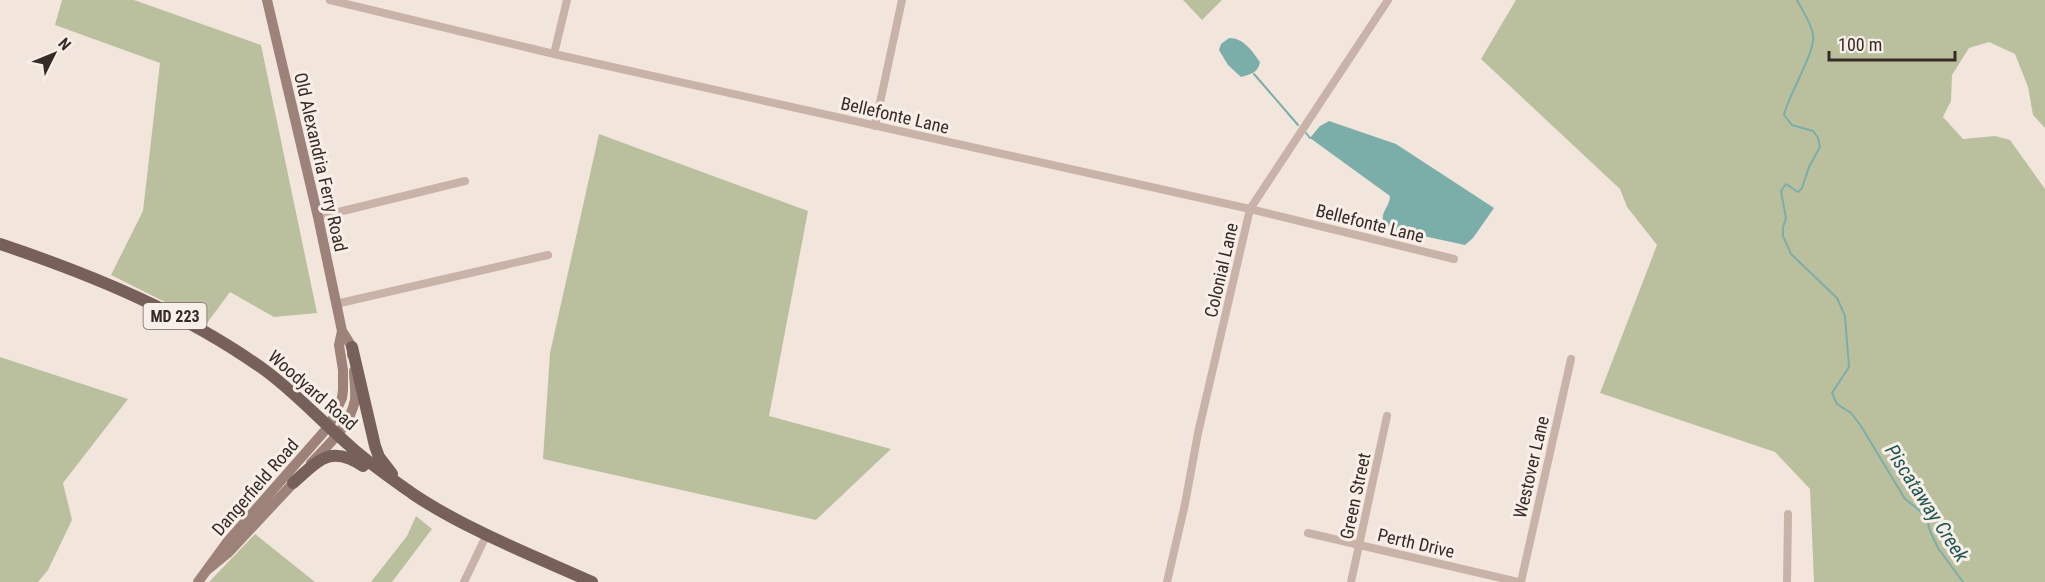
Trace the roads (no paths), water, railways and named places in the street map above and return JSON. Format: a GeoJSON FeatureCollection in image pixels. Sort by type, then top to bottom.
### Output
{"type":"FeatureCollection","features":[{"type":"Feature","properties":{"kind":"main road","name":"Old Alexandria Ferry Road"},"geometry":{"type":"LineString","coordinates":[[267,0],[342,331],[352,347],[354,401],[347,421],[333,431]]}},
{"type":"Feature","properties":{"kind":"main road","name":"Woodyard Road"},"geometry":{"type":"LineString","coordinates":[[0,244],[117,289],[196,327],[267,372],[366,460],[405,488],[443,512],[592,582]]}},
{"type":"Feature","properties":{"kind":"main road","name":"Old Alexandria Ferry Road"},"geometry":{"type":"LineString","coordinates":[[333,431],[343,390],[339,345],[342,331]]}},
{"type":"Feature","properties":{"kind":"main road"},"geometry":{"type":"LineString","coordinates":[[352,347],[379,457],[405,488]]}},
{"type":"Feature","properties":{"kind":"main road","name":"Dangerfield Road"},"geometry":{"type":"LineString","coordinates":[[206,571],[228,553],[293,483],[333,431]]}},
{"type":"Feature","properties":{"kind":"main road","name":"Dangerfield Road"},"geometry":{"type":"LineString","coordinates":[[198,582],[250,516],[305,455],[333,431]]}},
{"type":"Feature","properties":{"kind":"main road"},"geometry":{"type":"LineString","coordinates":[[293,483],[316,461],[338,455],[346,456],[405,488]]}},
{"type":"Feature","properties":{"kind":"street","name":"Bellefonte Lane"},"geometry":{"type":"LineString","coordinates":[[330,0],[554,54],[1250,209],[1454,260]]}},
{"type":"Feature","properties":{"kind":"street"},"geometry":{"type":"LineString","coordinates":[[554,54],[567,0]]}},
{"type":"Feature","properties":{"kind":"street"},"geometry":{"type":"LineString","coordinates":[[875,126],[902,0]]}},
{"type":"Feature","properties":{"kind":"street","name":"Colonial Lane"},"geometry":{"type":"LineString","coordinates":[[1167,582],[1198,433],[1250,209],[1388,0]]}},
{"type":"Feature","properties":{"kind":"street"},"geometry":{"type":"LineString","coordinates":[[318,217],[465,181]]}},
{"type":"Feature","properties":{"kind":"street"},"geometry":{"type":"LineString","coordinates":[[336,304],[548,255]]}},
{"type":"Feature","properties":{"kind":"street","name":"Westover Lane"},"geometry":{"type":"LineString","coordinates":[[1519,582],[1571,358]]}},
{"type":"Feature","properties":{"kind":"street","name":"Green Street"},"geometry":{"type":"LineString","coordinates":[[1351,582],[1387,416]]}},
{"type":"Feature","properties":{"kind":"street"},"geometry":{"type":"LineString","coordinates":[[1787,582],[1788,514]]}},
{"type":"Feature","properties":{"kind":"street","name":"Perth Drive"},"geometry":{"type":"LineString","coordinates":[[1308,533],[1519,582]]}},
{"type":"Feature","properties":{"kind":"street"},"geometry":{"type":"LineString","coordinates":[[464,582],[488,534]]}},
{"type":"Feature","properties":{"kind":"water"},"geometry":{"type":"Polygon","coordinates":[[[1229,38],[1239,40],[1251,50],[1260,62],[1258,69],[1241,77],[1228,65],[1219,50],[1221,44],[1229,38]]]}},
{"type":"Feature","properties":{"kind":"water"},"geometry":{"type":"Polygon","coordinates":[[[1329,121],[1396,144],[1494,208],[1473,238],[1465,245],[1391,229],[1383,221],[1390,196],[1310,138],[1320,126],[1329,121]]]}},
{"type":"Feature","properties":{"kind":"waterway","name":"Piscataway Creek"},"geometry":{"type":"LineString","coordinates":[[1797,0],[1811,26],[1813,42],[1784,115],[1792,125],[1813,131],[1820,147],[1809,167],[1802,188],[1798,192],[1786,184],[1781,191],[1786,218],[1783,236],[1791,254],[1837,298],[1845,316],[1849,367],[1832,393],[1837,404],[1851,413],[1861,426],[1905,499],[1919,510],[1928,523],[1938,548],[1963,582]]}},
{"type":"Feature","properties":{"kind":"waterway"},"geometry":{"type":"LineString","coordinates":[[1254,74],[1298,125]]}},
{"type":"Feature","properties":{"kind":"waterway"},"geometry":{"type":"LineString","coordinates":[[1306,133],[1310,138]]}}]}
